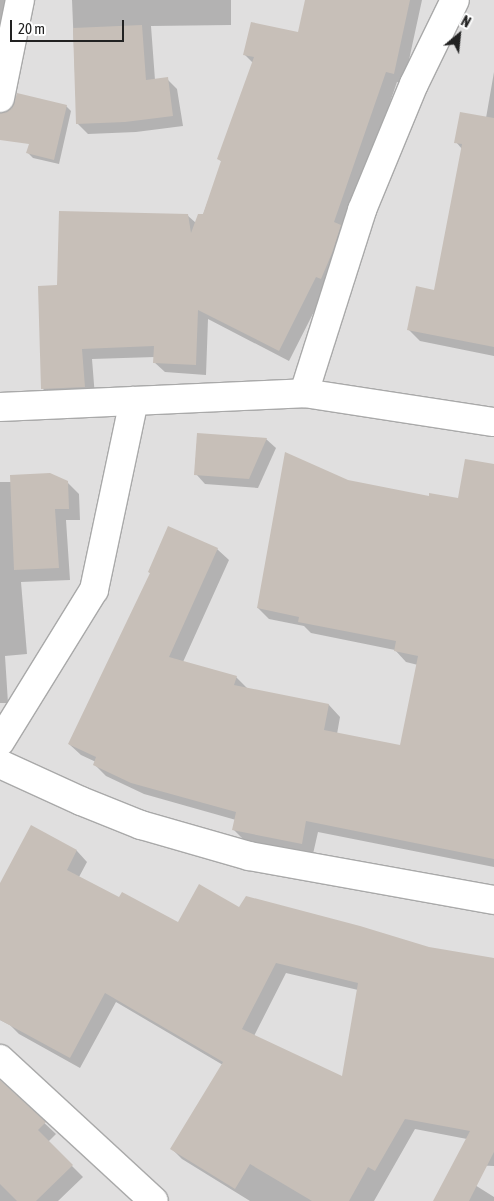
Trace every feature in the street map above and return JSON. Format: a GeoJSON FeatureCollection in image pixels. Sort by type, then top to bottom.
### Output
{"type":"FeatureCollection","features":[{"type":"Feature","properties":{"kind":"street"},"geometry":{"type":"LineString","coordinates":[[0,98],[20,0]]}},
{"type":"Feature","properties":{"kind":"street"},"geometry":{"type":"LineString","coordinates":[[304,393],[362,210],[414,84],[455,0]]}},
{"type":"Feature","properties":{"kind":"street"},"geometry":{"type":"LineString","coordinates":[[0,407],[304,393],[494,422]]}},
{"type":"Feature","properties":{"kind":"street"},"geometry":{"type":"LineString","coordinates":[[0,742],[94,590],[134,401]]}},
{"type":"Feature","properties":{"kind":"street"},"geometry":{"type":"LineString","coordinates":[[0,764],[81,801],[141,825],[249,856],[494,900]]}},
{"type":"Feature","properties":{"kind":"street"},"geometry":{"type":"LineString","coordinates":[[0,1058],[154,1201]]}},
{"type":"Feature","properties":{"kind":"shaded area"},"geometry":{"type":"Polygon","coordinates":[[[0,0],[494,0],[494,1201],[0,1201],[0,0]]]}},
{"type":"Feature","properties":{"kind":"building"},"geometry":{"type":"Polygon","coordinates":[[[305,0],[410,0],[394,74],[386,72],[334,222],[341,225],[332,253],[321,279],[316,277],[279,351],[198,310],[196,365],[153,363],[154,346],[82,349],[85,387],[41,389],[38,286],[57,285],[59,211],[188,214],[191,233],[198,214],[203,214],[221,161],[217,159],[254,57],[243,55],[251,22],[298,32],[305,0]]]}},
{"type":"Feature","properties":{"kind":"building"},"geometry":{"type":"Polygon","coordinates":[[[142,25],[146,80],[168,77],[173,116],[125,122],[76,124],[73,28],[142,25]]]}},
{"type":"Feature","properties":{"kind":"building"},"geometry":{"type":"Polygon","coordinates":[[[17,93],[67,105],[54,160],[26,153],[29,144],[0,140],[0,113],[12,108],[17,93]]]}},
{"type":"Feature","properties":{"kind":"building"},"geometry":{"type":"Polygon","coordinates":[[[460,112],[494,118],[494,347],[407,330],[416,286],[434,290],[462,144],[454,143],[460,112]]]}},
{"type":"Feature","properties":{"kind":"building"},"geometry":{"type":"Polygon","coordinates":[[[197,433],[267,438],[249,479],[194,475],[197,433]]]}},
{"type":"Feature","properties":{"kind":"building"},"geometry":{"type":"Polygon","coordinates":[[[285,452],[348,480],[429,496],[429,493],[458,498],[465,459],[494,464],[494,859],[306,821],[302,844],[232,830],[236,812],[131,783],[93,765],[96,757],[68,744],[150,573],[148,572],[168,526],[218,548],[169,657],[237,676],[234,685],[329,704],[324,730],[400,745],[418,656],[394,651],[396,641],[298,622],[299,617],[257,608],[285,452]]]}},
{"type":"Feature","properties":{"kind":"building"},"geometry":{"type":"Polygon","coordinates":[[[50,473],[68,481],[69,509],[55,509],[59,568],[14,570],[10,475],[50,473]]]}},
{"type":"Feature","properties":{"kind":"building"},"geometry":{"type":"Polygon","coordinates":[[[31,825],[77,850],[67,870],[119,897],[122,892],[178,922],[199,884],[239,907],[246,896],[360,926],[429,947],[494,958],[494,1152],[469,1201],[433,1201],[470,1131],[405,1119],[375,1171],[368,1167],[349,1201],[312,1201],[250,1164],[235,1189],[170,1149],[223,1062],[105,993],[70,1058],[0,1020],[0,883],[31,825]],[[276,963],[242,1029],[342,1076],[358,983],[276,963]]]}},
{"type":"Feature","properties":{"kind":"building"},"geometry":{"type":"Polygon","coordinates":[[[0,1080],[46,1122],[38,1130],[73,1165],[36,1201],[17,1201],[0,1184],[0,1080]]]}}]}
